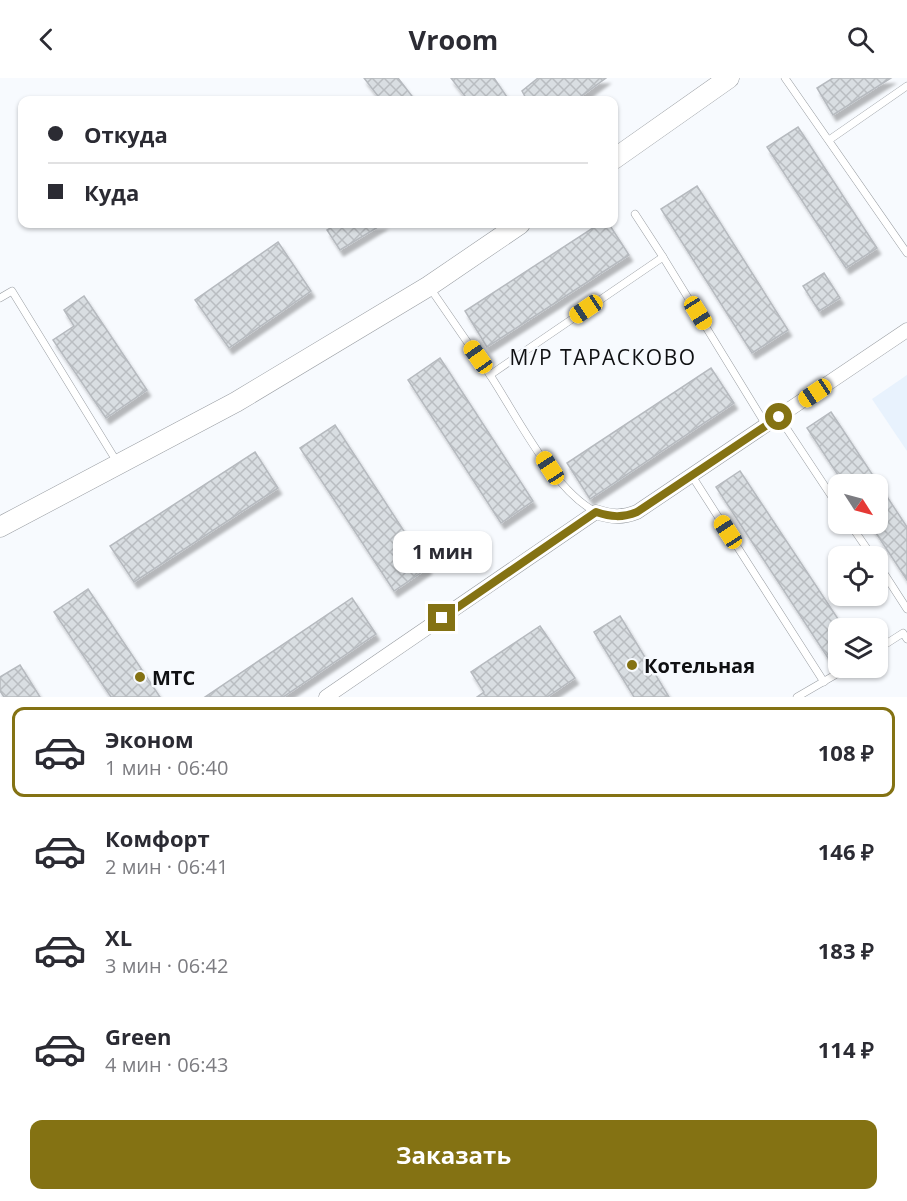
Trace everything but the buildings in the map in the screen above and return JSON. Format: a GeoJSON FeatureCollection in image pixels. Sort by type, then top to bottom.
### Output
{"type":"FeatureCollection","features":[{"type":"Feature","properties":{"kind":"street"},"geometry":{"type":"LineString","coordinates":[[618,156],[729,78]]}},
{"type":"Feature","properties":{"kind":"street"},"geometry":{"type":"LineString","coordinates":[[0,527],[236,402],[429,286],[514,228]]}},
{"type":"Feature","properties":{"kind":"street"},"geometry":{"type":"LineString","coordinates":[[326,697],[596,512],[625,517],[637,512],[907,330]]}},
{"type":"Feature","properties":{"kind":"lane"},"geometry":{"type":"LineString","coordinates":[[785,78],[907,253]]}},
{"type":"Feature","properties":{"kind":"lane"},"geometry":{"type":"LineString","coordinates":[[829,140],[907,86]]}},
{"type":"Feature","properties":{"kind":"lane"},"geometry":{"type":"LineString","coordinates":[[635,214],[766,425]]}},
{"type":"Feature","properties":{"kind":"lane"},"geometry":{"type":"LineString","coordinates":[[490,375],[663,257]]}},
{"type":"Feature","properties":{"kind":"lane"},"geometry":{"type":"LineString","coordinates":[[429,286],[563,487],[579,503],[596,512]]}},
{"type":"Feature","properties":{"kind":"lane"},"geometry":{"type":"LineString","coordinates":[[0,298],[12,291],[118,465]]}},
{"type":"Feature","properties":{"kind":"lane"},"geometry":{"type":"LineString","coordinates":[[779,417],[828,491]]}},
{"type":"Feature","properties":{"kind":"lane"},"geometry":{"type":"LineString","coordinates":[[692,476],[824,682]]}},
{"type":"Feature","properties":{"kind":"lane"},"geometry":{"type":"LineString","coordinates":[[888,580],[907,609]]}},
{"type":"Feature","properties":{"kind":"lane"},"geometry":{"type":"LineString","coordinates":[[888,644],[906,634]]}},
{"type":"Feature","properties":{"kind":"lane"},"geometry":{"type":"LineString","coordinates":[[797,697],[831,678]]}},
{"type":"Feature","properties":{"kind":"shaded area"},"geometry":{"type":"Polygon","coordinates":[[[907,375],[907,451],[872,399],[907,375]]]}},
{"type":"Feature","properties":{"kind":"place","name":"Котельная"},"geometry":{"type":"Point","coordinates":[632,665]}},
{"type":"Feature","properties":{"kind":"place","name":"МТС"},"geometry":{"type":"Point","coordinates":[140,677]}},
{"type":"Feature","properties":{"kind":"district","name":"М/Р ТАРАСКОВО"},"geometry":{"type":"Point","coordinates":[603,357]}},
{"type":"Feature","properties":{"kind":"route"},"geometry":{"type":"LineString","coordinates":[[442,618],[596,512],[625,517],[637,512],[779,417]]}}]}
